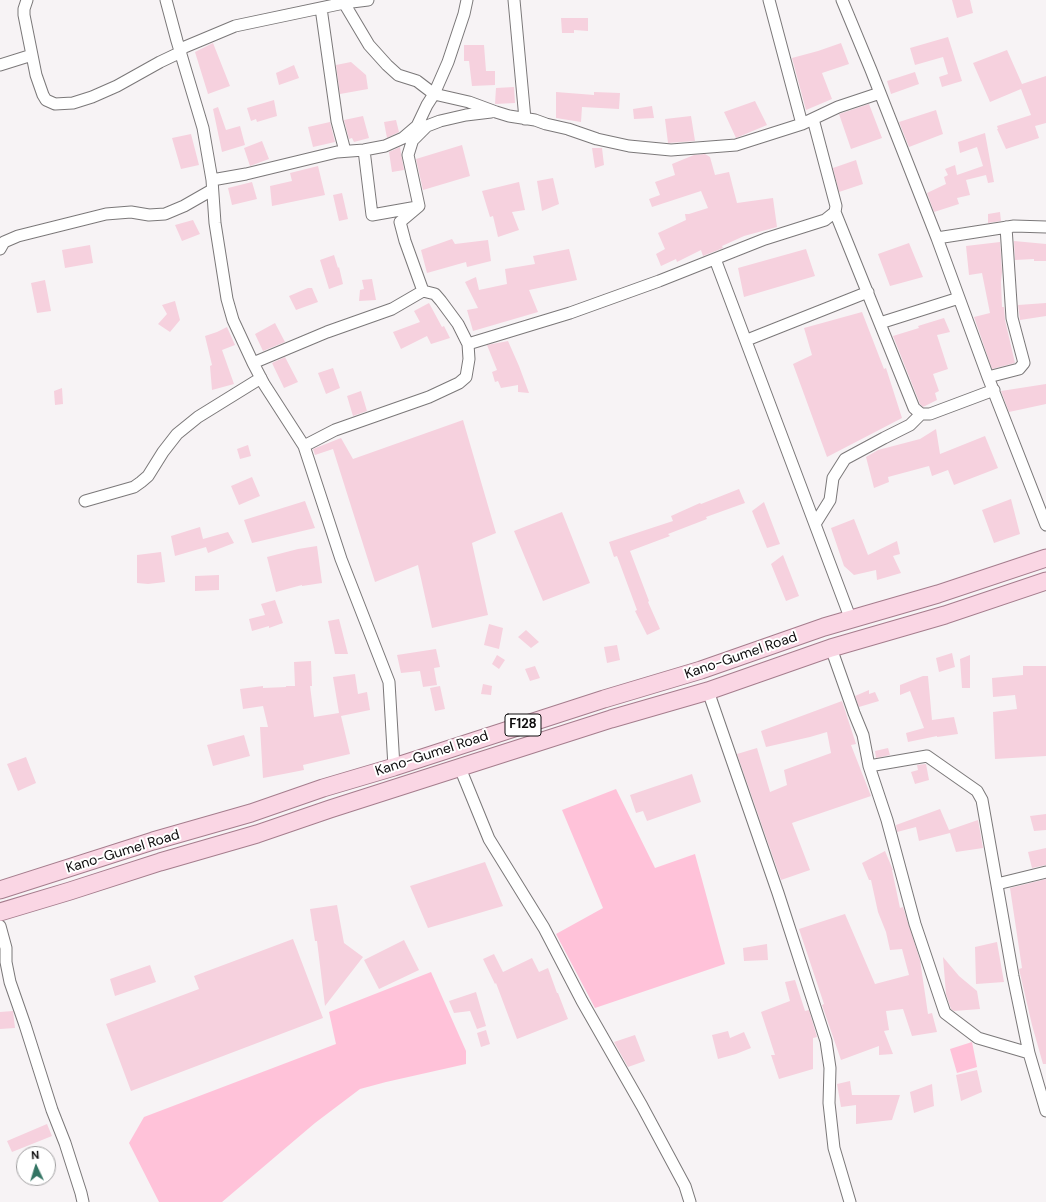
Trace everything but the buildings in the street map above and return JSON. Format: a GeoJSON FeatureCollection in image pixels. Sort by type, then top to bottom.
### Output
{"type":"FeatureCollection","features":[{"type":"Feature","properties":{"kind":"main road","name":"Kano-Gumel Road"},"geometry":{"type":"LineString","coordinates":[[0,890],[153,841],[250,814],[323,788],[394,767],[604,699],[701,670],[824,627],[938,594],[1046,558]]}},
{"type":"Feature","properties":{"kind":"main road","name":"Kano-Gumel Road"},"geometry":{"type":"LineString","coordinates":[[0,912],[160,862],[257,834],[330,809],[611,719],[708,691],[831,648],[945,615],[1046,581]]}},
{"type":"Feature","properties":{"kind":"main road"},"geometry":{"type":"LineString","coordinates":[[63,870],[70,891]]}},
{"type":"Feature","properties":{"kind":"street"},"geometry":{"type":"LineString","coordinates":[[27,0],[24,15],[38,81],[43,96],[55,104],[73,103],[111,89],[180,50],[235,26],[323,5],[368,0]]}},
{"type":"Feature","properties":{"kind":"street"},"geometry":{"type":"LineString","coordinates":[[166,0],[203,128],[212,185],[215,223],[226,300],[233,320],[261,378],[304,446],[342,559],[389,682],[394,767]]}},
{"type":"Feature","properties":{"kind":"street"},"geometry":{"type":"LineString","coordinates":[[419,206],[408,155],[417,126],[434,94],[448,62],[464,14],[466,0]]}},
{"type":"Feature","properties":{"kind":"street"},"geometry":{"type":"LineString","coordinates":[[514,0],[525,118]]}},
{"type":"Feature","properties":{"kind":"street"},"geometry":{"type":"LineString","coordinates":[[769,0],[802,124]]}},
{"type":"Feature","properties":{"kind":"street"},"geometry":{"type":"LineString","coordinates":[[842,0],[937,238],[988,377],[1043,508],[1046,525]]}},
{"type":"Feature","properties":{"kind":"street"},"geometry":{"type":"LineString","coordinates":[[344,3],[369,45],[387,65],[398,75],[417,82],[434,94],[469,102],[493,112],[525,118],[568,129],[597,139],[629,146],[671,150],[736,145],[802,124],[838,107],[880,92]]}},
{"type":"Feature","properties":{"kind":"street"},"geometry":{"type":"LineString","coordinates":[[323,5],[337,121],[345,151]]}},
{"type":"Feature","properties":{"kind":"street"},"geometry":{"type":"LineString","coordinates":[[0,65],[32,54]]}},
{"type":"Feature","properties":{"kind":"street"},"geometry":{"type":"LineString","coordinates":[[412,140],[427,126],[440,121],[466,115],[493,112]]}},
{"type":"Feature","properties":{"kind":"street"},"geometry":{"type":"LineString","coordinates":[[813,119],[836,206],[836,212],[914,408],[921,414],[930,414],[994,390]]}},
{"type":"Feature","properties":{"kind":"street"},"geometry":{"type":"LineString","coordinates":[[0,249],[4,242],[18,236],[106,214],[130,212],[149,215],[165,214],[184,206],[212,185],[246,174],[336,152],[364,150],[385,146],[403,138],[417,126]]}},
{"type":"Feature","properties":{"kind":"street"},"geometry":{"type":"LineString","coordinates":[[364,150],[372,215],[419,206]]}},
{"type":"Feature","properties":{"kind":"street"},"geometry":{"type":"LineString","coordinates":[[419,206],[400,222],[405,242],[423,291]]}},
{"type":"Feature","properties":{"kind":"street"},"geometry":{"type":"LineString","coordinates":[[468,344],[570,313],[659,281],[765,239],[825,220],[836,212]]}},
{"type":"Feature","properties":{"kind":"street"},"geometry":{"type":"LineString","coordinates":[[937,238],[1014,226],[1046,227]]}},
{"type":"Feature","properties":{"kind":"street"},"geometry":{"type":"LineString","coordinates":[[988,377],[1019,369],[1024,362],[1012,318],[1006,227]]}},
{"type":"Feature","properties":{"kind":"street"},"geometry":{"type":"LineString","coordinates":[[715,258],[851,620]]}},
{"type":"Feature","properties":{"kind":"street"},"geometry":{"type":"LineString","coordinates":[[253,363],[327,332],[392,309],[423,291],[435,294],[458,324],[468,344],[469,359],[466,377],[457,385],[429,397],[335,430],[304,446]]}},
{"type":"Feature","properties":{"kind":"street"},"geometry":{"type":"LineString","coordinates":[[747,340],[868,292]]}},
{"type":"Feature","properties":{"kind":"street"},"geometry":{"type":"LineString","coordinates":[[880,324],[959,298]]}},
{"type":"Feature","properties":{"kind":"street"},"geometry":{"type":"LineString","coordinates":[[85,501],[134,487],[148,476],[163,452],[177,434],[198,417],[261,378]]}},
{"type":"Feature","properties":{"kind":"street"},"geometry":{"type":"LineString","coordinates":[[815,524],[830,500],[833,478],[845,459],[910,425],[921,414]]}},
{"type":"Feature","properties":{"kind":"street"},"geometry":{"type":"LineString","coordinates":[[831,648],[863,735],[869,766],[887,820],[915,924],[945,1013],[978,1038],[1029,1053]]}},
{"type":"Feature","properties":{"kind":"street"},"geometry":{"type":"LineString","coordinates":[[708,691],[778,893],[826,1041],[830,1068],[829,1104],[834,1148],[850,1202]]}},
{"type":"Feature","properties":{"kind":"street"},"geometry":{"type":"LineString","coordinates":[[869,766],[927,756],[976,791],[982,800],[1013,976],[1029,1053],[1041,1078],[1046,1111]]}},
{"type":"Feature","properties":{"kind":"street"},"geometry":{"type":"LineString","coordinates":[[460,768],[489,840],[544,928],[582,1001],[642,1106],[677,1172],[690,1202]]}},
{"type":"Feature","properties":{"kind":"street"},"geometry":{"type":"LineString","coordinates":[[997,884],[1046,872]]}},
{"type":"Feature","properties":{"kind":"street"},"geometry":{"type":"LineString","coordinates":[[0,926],[6,948],[5,981],[25,1025],[52,1110],[65,1143],[83,1202]]}},
{"type":"Feature","properties":{"kind":"shaded area"},"geometry":{"type":"Polygon","coordinates":[[[616,789],[655,868],[695,854],[725,964],[595,1008],[556,934],[603,908],[562,810],[616,789]]]}},
{"type":"Feature","properties":{"kind":"shaded area"},"geometry":{"type":"Polygon","coordinates":[[[431,972],[466,1051],[466,1064],[360,1089],[315,1123],[222,1202],[159,1202],[129,1143],[144,1117],[336,1044],[329,1012],[431,972]]]}},
{"type":"Feature","properties":{"kind":"shaded area"},"geometry":{"type":"Polygon","coordinates":[[[972,1042],[977,1067],[957,1073],[950,1049],[972,1042]]]}}]}
